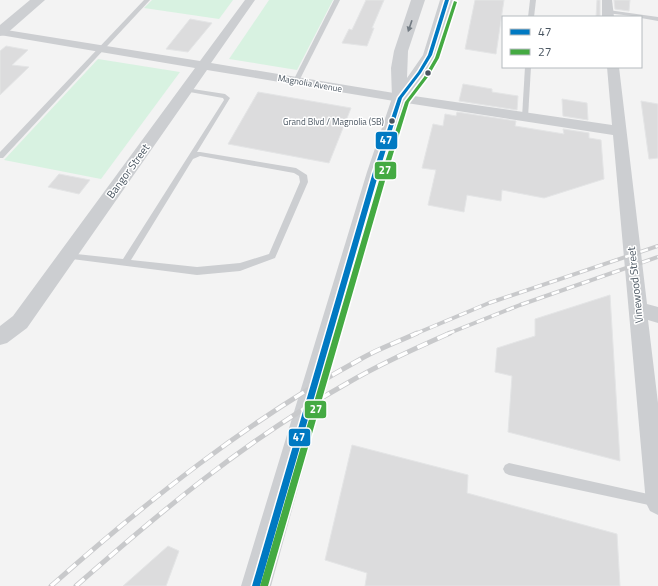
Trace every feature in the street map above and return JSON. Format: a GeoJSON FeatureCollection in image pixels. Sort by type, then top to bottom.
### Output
{"type":"FeatureCollection","features":[{"type":"Feature","properties":{"kind":"main road"},"geometry":{"type":"LineString","coordinates":[[0,32],[38,0]]}},
{"type":"Feature","properties":{"kind":"main road"},"geometry":{"type":"LineString","coordinates":[[400,98],[399,68],[401,51],[418,0]]}},
{"type":"Feature","properties":{"kind":"main road"},"geometry":{"type":"LineString","coordinates":[[256,586],[376,172],[400,98],[420,72],[430,55],[447,0]]}},
{"type":"Feature","properties":{"kind":"street","name":"Bangor Street"},"geometry":{"type":"LineString","coordinates":[[0,337],[20,322],[250,0]]}},
{"type":"Feature","properties":{"kind":"street"},"geometry":{"type":"LineString","coordinates":[[607,0],[608,15]]}},
{"type":"Feature","properties":{"kind":"street","name":"Magnolia Avenue"},"geometry":{"type":"LineString","coordinates":[[0,32],[400,98],[619,131]]}},
{"type":"Feature","properties":{"kind":"street","name":"Vinewood Street"},"geometry":{"type":"LineString","coordinates":[[613,68],[658,503]]}},
{"type":"Feature","properties":{"kind":"street"},"geometry":{"type":"LineString","coordinates":[[638,309],[658,315]]}},
{"type":"Feature","properties":{"kind":"lane"},"geometry":{"type":"LineString","coordinates":[[0,156],[147,0]]}},
{"type":"Feature","properties":{"kind":"lane"},"geometry":{"type":"LineString","coordinates":[[296,81],[337,0]]}},
{"type":"Feature","properties":{"kind":"lane"},"geometry":{"type":"LineString","coordinates":[[532,16],[533,0]]}},
{"type":"Feature","properties":{"kind":"lane"},"geometry":{"type":"LineString","coordinates":[[608,15],[620,16]]}},
{"type":"Feature","properties":{"kind":"lane"},"geometry":{"type":"LineString","coordinates":[[642,18],[658,19]]}},
{"type":"Feature","properties":{"kind":"lane"},"geometry":{"type":"LineString","coordinates":[[525,117],[528,68]]}},
{"type":"Feature","properties":{"kind":"lane"},"geometry":{"type":"LineString","coordinates":[[124,263],[190,156],[227,100],[225,96],[186,90]]}},
{"type":"Feature","properties":{"kind":"lane"},"geometry":{"type":"LineString","coordinates":[[68,256],[197,271],[240,267],[272,256],[304,182],[303,175],[296,171],[200,154],[190,156]]}},
{"type":"Feature","properties":{"kind":"lane"},"geometry":{"type":"LineString","coordinates":[[509,468],[658,503]]}},
{"type":"Feature","properties":{"kind":"green space"},"geometry":{"type":"Polygon","coordinates":[[[152,0],[233,0],[219,19],[144,8],[152,0]]]}},
{"type":"Feature","properties":{"kind":"green space"},"geometry":{"type":"Polygon","coordinates":[[[269,0],[333,0],[297,70],[229,59],[269,0]]]}},
{"type":"Feature","properties":{"kind":"green space"},"geometry":{"type":"Polygon","coordinates":[[[98,59],[180,72],[101,179],[4,160],[98,59]]]}},
{"type":"Feature","properties":{"kind":"building"},"geometry":{"type":"Polygon","coordinates":[[[366,0],[384,0],[372,28],[374,28],[367,46],[342,43],[349,29],[352,30],[366,0]]]}},
{"type":"Feature","properties":{"kind":"building"},"geometry":{"type":"Polygon","coordinates":[[[475,0],[504,0],[496,54],[465,49],[475,0]]]}},
{"type":"Feature","properties":{"kind":"building"},"geometry":{"type":"Polygon","coordinates":[[[597,0],[600,0],[600,16],[596,16],[597,0]]]}},
{"type":"Feature","properties":{"kind":"building"},"geometry":{"type":"Polygon","coordinates":[[[614,0],[630,0],[629,11],[615,9],[614,0]]]}},
{"type":"Feature","properties":{"kind":"building"},"geometry":{"type":"Polygon","coordinates":[[[190,19],[212,23],[188,52],[166,49],[190,19]]]}},
{"type":"Feature","properties":{"kind":"building"},"geometry":{"type":"Polygon","coordinates":[[[6,46],[28,50],[12,65],[29,67],[0,95],[0,51],[6,46]]]}},
{"type":"Feature","properties":{"kind":"building"},"geometry":{"type":"Polygon","coordinates":[[[463,84],[492,89],[492,92],[518,96],[517,110],[459,101],[463,84]]]}},
{"type":"Feature","properties":{"kind":"building"},"geometry":{"type":"Polygon","coordinates":[[[258,92],[351,108],[329,163],[228,144],[258,92]]]}},
{"type":"Feature","properties":{"kind":"building"},"geometry":{"type":"Polygon","coordinates":[[[562,99],[587,103],[588,120],[563,116],[562,99]]]}},
{"type":"Feature","properties":{"kind":"building"},"geometry":{"type":"Polygon","coordinates":[[[641,101],[658,104],[658,158],[649,159],[641,101]]]}},
{"type":"Feature","properties":{"kind":"building"},"geometry":{"type":"Polygon","coordinates":[[[457,112],[516,121],[515,126],[564,134],[563,129],[589,133],[589,138],[601,140],[604,179],[544,198],[502,190],[501,201],[467,195],[464,212],[428,205],[436,170],[422,168],[433,124],[443,126],[445,114],[456,116],[457,112]]]}},
{"type":"Feature","properties":{"kind":"building"},"geometry":{"type":"Polygon","coordinates":[[[59,174],[90,180],[79,194],[48,187],[59,174]]]}},
{"type":"Feature","properties":{"kind":"building"},"geometry":{"type":"Polygon","coordinates":[[[610,295],[620,461],[508,432],[512,376],[495,372],[497,348],[535,336],[535,319],[610,295]]]}},
{"type":"Feature","properties":{"kind":"building"},"geometry":{"type":"Polygon","coordinates":[[[352,445],[468,475],[467,493],[617,534],[620,586],[365,586],[367,573],[325,560],[352,445]]]}},
{"type":"Feature","properties":{"kind":"building"},"geometry":{"type":"Polygon","coordinates":[[[168,546],[179,551],[166,586],[123,586],[168,546]]]}},
{"type":"Feature","properties":{"kind":"railway"},"geometry":{"type":"LineString","coordinates":[[415,334],[489,303],[658,246]]}},
{"type":"Feature","properties":{"kind":"railway"},"geometry":{"type":"LineString","coordinates":[[447,334],[520,305],[658,257]]}},
{"type":"Feature","properties":{"kind":"railway"},"geometry":{"type":"LineString","coordinates":[[51,586],[123,524],[237,436],[277,409],[366,356],[417,333]]}},
{"type":"Feature","properties":{"kind":"railway"},"geometry":{"type":"LineString","coordinates":[[76,586],[172,504],[238,453],[273,429],[308,406],[357,378],[450,333]]}},
{"type":"Feature","properties":{"kind":"transit line","name":"47"},"geometry":{"type":"LineString","coordinates":[[256,586],[376,172],[400,98],[420,72],[430,55],[447,0]]}},
{"type":"Feature","properties":{"kind":"transit line","name":"27"},"geometry":{"type":"LineString","coordinates":[[264,586],[384,174],[407,102],[426,77],[437,58],[455,2]]}},
{"type":"Feature","properties":{"kind":"place","name":"Grand Blvd / Magnolia (SB)"},"geometry":{"type":"Point","coordinates":[392,121]}}]}
